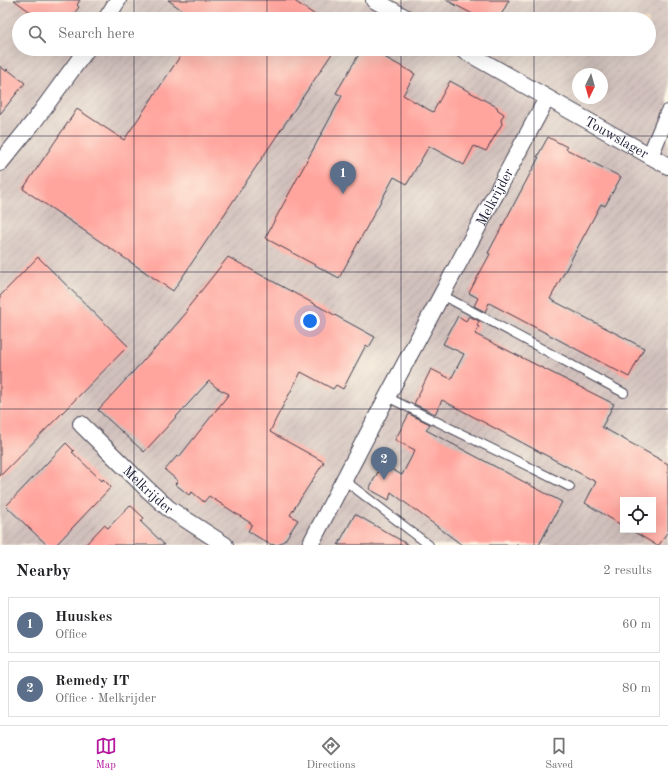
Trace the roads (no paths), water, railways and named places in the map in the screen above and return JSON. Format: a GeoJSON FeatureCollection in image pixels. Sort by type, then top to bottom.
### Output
{"type":"FeatureCollection","features":[{"type":"Feature","properties":{"kind":"street"},"geometry":{"type":"LineString","coordinates":[[110,12],[118,0]]}},
{"type":"Feature","properties":{"kind":"street"},"geometry":{"type":"LineString","coordinates":[[374,0],[395,12]]}},
{"type":"Feature","properties":{"kind":"street"},"geometry":{"type":"LineString","coordinates":[[0,163],[35,120],[82,56]]}},
{"type":"Feature","properties":{"kind":"street","name":"Touwslager"},"geometry":{"type":"LineString","coordinates":[[473,56],[668,166]]}},
{"type":"Feature","properties":{"kind":"street","name":"Melkrijder"},"geometry":{"type":"LineString","coordinates":[[310,545],[387,397],[547,98]]}},
{"type":"Feature","properties":{"kind":"street"},"geometry":{"type":"LineString","coordinates":[[650,156],[668,113]]}},
{"type":"Feature","properties":{"kind":"street","name":"Melkrijder"},"geometry":{"type":"LineString","coordinates":[[81,424],[168,508],[224,545]]}},
{"type":"Feature","properties":{"kind":"lane"},"geometry":{"type":"LineString","coordinates":[[442,295],[624,393]]}},
{"type":"Feature","properties":{"kind":"lane"},"geometry":{"type":"LineString","coordinates":[[387,397],[570,487]]}},
{"type":"Feature","properties":{"kind":"lane"},"geometry":{"type":"LineString","coordinates":[[344,480],[429,545]]}},
{"type":"Feature","properties":{"kind":"place","name":"Huuskes"},"geometry":{"type":"Point","coordinates":[343,194]}},
{"type":"Feature","properties":{"kind":"place","name":"Remedy IT"},"geometry":{"type":"Point","coordinates":[384,480]}}]}
